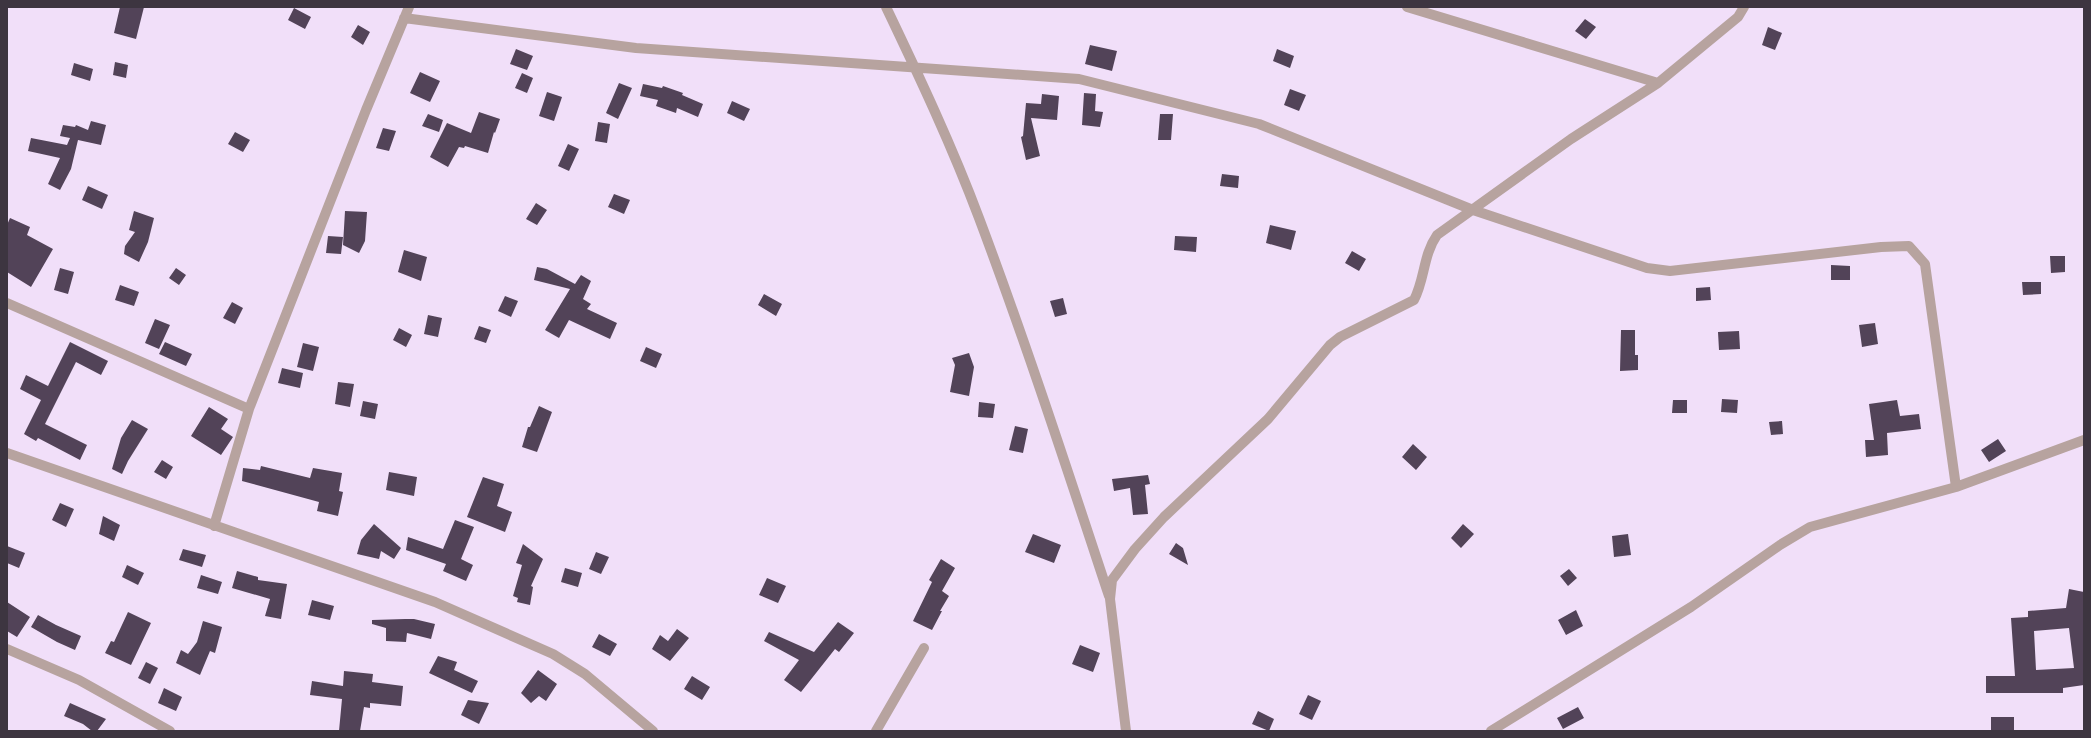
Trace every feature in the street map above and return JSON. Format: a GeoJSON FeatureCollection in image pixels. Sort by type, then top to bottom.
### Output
{"type":"FeatureCollection","features":[{"type":"Feature","properties":{"kind":"street"},"geometry":{"type":"LineString","coordinates":[[214,526],[249,409],[409,7]]}},
{"type":"Feature","properties":{"kind":"street"},"geometry":{"type":"LineString","coordinates":[[886,7],[915,67],[979,217],[1042,391],[1110,599],[1126,731]]}},
{"type":"Feature","properties":{"kind":"street"},"geometry":{"type":"LineString","coordinates":[[1407,7],[1658,83]]}},
{"type":"Feature","properties":{"kind":"street"},"geometry":{"type":"LineString","coordinates":[[1110,599],[1112,580],[1135,549],[1164,517],[1268,419],[1330,345],[1340,337],[1414,300],[1419,289],[1429,246],[1437,235],[1571,139],[1658,83],[1738,17],[1744,7]]}},
{"type":"Feature","properties":{"kind":"street"},"geometry":{"type":"LineString","coordinates":[[404,18],[636,48],[1079,79],[1259,124],[1473,210],[1647,268],[1670,271],[1881,247],[1909,246],[1925,264],[1956,487]]}},
{"type":"Feature","properties":{"kind":"street"},"geometry":{"type":"LineString","coordinates":[[7,303],[249,409]]}},
{"type":"Feature","properties":{"kind":"street"},"geometry":{"type":"LineString","coordinates":[[1491,731],[1691,607],[1780,545],[1810,527],[1956,487],[2084,440]]}},
{"type":"Feature","properties":{"kind":"street"},"geometry":{"type":"LineString","coordinates":[[7,453],[435,602],[553,654],[585,674],[653,731]]}},
{"type":"Feature","properties":{"kind":"street"},"geometry":{"type":"LineString","coordinates":[[876,731],[924,648]]}},
{"type":"Feature","properties":{"kind":"street"},"geometry":{"type":"LineString","coordinates":[[7,649],[79,680],[170,731]]}},
{"type":"Feature","properties":{"kind":"building"},"geometry":{"type":"Polygon","coordinates":[[[120,7],[144,7],[136,39],[114,33],[120,7]]]}},
{"type":"Feature","properties":{"kind":"building"},"geometry":{"type":"Polygon","coordinates":[[[294,8],[311,17],[305,29],[288,20],[294,8]]]}},
{"type":"Feature","properties":{"kind":"building"},"geometry":{"type":"Polygon","coordinates":[[[1585,19],[1596,27],[1586,39],[1575,31],[1585,19]]]}},
{"type":"Feature","properties":{"kind":"building"},"geometry":{"type":"Polygon","coordinates":[[[358,25],[370,32],[363,45],[351,37],[358,25]]]}},
{"type":"Feature","properties":{"kind":"building"},"geometry":{"type":"Polygon","coordinates":[[[1768,27],[1782,33],[1775,50],[1762,45],[1768,27]]]}},
{"type":"Feature","properties":{"kind":"building"},"geometry":{"type":"Polygon","coordinates":[[[1090,45],[1117,51],[1112,71],[1085,64],[1090,45]]]}},
{"type":"Feature","properties":{"kind":"building"},"geometry":{"type":"Polygon","coordinates":[[[516,49],[533,56],[527,70],[510,64],[516,49]]]}},
{"type":"Feature","properties":{"kind":"building"},"geometry":{"type":"Polygon","coordinates":[[[1277,49],[1294,56],[1290,68],[1273,61],[1277,49]]]}},
{"type":"Feature","properties":{"kind":"building"},"geometry":{"type":"Polygon","coordinates":[[[115,62],[128,65],[126,78],[113,75],[115,62]]]}},
{"type":"Feature","properties":{"kind":"building"},"geometry":{"type":"Polygon","coordinates":[[[74,63],[93,69],[90,81],[71,75],[74,63]]]}},
{"type":"Feature","properties":{"kind":"building"},"geometry":{"type":"Polygon","coordinates":[[[420,72],[440,81],[430,102],[410,93],[420,72]]]}},
{"type":"Feature","properties":{"kind":"building"},"geometry":{"type":"Polygon","coordinates":[[[522,73],[533,78],[527,93],[515,88],[522,73]]]}},
{"type":"Feature","properties":{"kind":"building"},"geometry":{"type":"Polygon","coordinates":[[[619,83],[632,88],[618,119],[606,113],[619,83]]]}},
{"type":"Feature","properties":{"kind":"building"},"geometry":{"type":"Polygon","coordinates":[[[643,84],[662,88],[663,86],[683,93],[682,95],[703,104],[698,117],[677,108],[676,113],[656,106],[658,100],[640,96],[643,84]]]}},
{"type":"Feature","properties":{"kind":"building"},"geometry":{"type":"Polygon","coordinates":[[[1290,89],[1306,95],[1299,111],[1284,105],[1290,89]]]}},
{"type":"Feature","properties":{"kind":"building"},"geometry":{"type":"Polygon","coordinates":[[[547,92],[562,97],[554,121],[539,116],[547,92]]]}},
{"type":"Feature","properties":{"kind":"building"},"geometry":{"type":"Polygon","coordinates":[[[1084,93],[1096,94],[1095,111],[1103,112],[1100,127],[1082,125],[1084,93]]]}},
{"type":"Feature","properties":{"kind":"building"},"geometry":{"type":"Polygon","coordinates":[[[1042,94],[1059,96],[1057,120],[1031,118],[1040,156],[1026,160],[1021,137],[1023,136],[1026,103],[1041,104],[1042,94]]]}},
{"type":"Feature","properties":{"kind":"building"},"geometry":{"type":"Polygon","coordinates":[[[732,101],[750,109],[744,121],[727,113],[732,101]]]}},
{"type":"Feature","properties":{"kind":"building"},"geometry":{"type":"Polygon","coordinates":[[[479,112],[500,119],[495,133],[494,132],[488,153],[465,146],[464,148],[459,147],[448,167],[430,157],[447,123],[471,133],[479,112]]]}},
{"type":"Feature","properties":{"kind":"building"},"geometry":{"type":"Polygon","coordinates":[[[428,114],[443,120],[439,132],[422,126],[428,114]]]}},
{"type":"Feature","properties":{"kind":"building"},"geometry":{"type":"Polygon","coordinates":[[[1160,114],[1173,114],[1171,140],[1158,140],[1160,114]]]}},
{"type":"Feature","properties":{"kind":"building"},"geometry":{"type":"Polygon","coordinates":[[[91,121],[106,125],[101,145],[78,140],[71,169],[60,190],[48,184],[60,158],[28,151],[31,138],[67,145],[70,138],[60,136],[63,125],[75,127],[76,125],[88,130],[91,121]]]}},
{"type":"Feature","properties":{"kind":"building"},"geometry":{"type":"Polygon","coordinates":[[[598,122],[610,124],[607,143],[595,141],[598,122]]]}},
{"type":"Feature","properties":{"kind":"building"},"geometry":{"type":"Polygon","coordinates":[[[383,128],[396,131],[389,151],[376,148],[383,128]]]}},
{"type":"Feature","properties":{"kind":"building"},"geometry":{"type":"Polygon","coordinates":[[[235,132],[250,140],[243,152],[228,144],[235,132]]]}},
{"type":"Feature","properties":{"kind":"building"},"geometry":{"type":"Polygon","coordinates":[[[568,144],[579,149],[569,171],[558,166],[568,144]]]}},
{"type":"Feature","properties":{"kind":"building"},"geometry":{"type":"Polygon","coordinates":[[[1222,174],[1239,176],[1238,188],[1220,186],[1222,174]]]}},
{"type":"Feature","properties":{"kind":"building"},"geometry":{"type":"Polygon","coordinates":[[[88,186],[108,195],[102,209],[82,200],[88,186]]]}},
{"type":"Feature","properties":{"kind":"building"},"geometry":{"type":"Polygon","coordinates":[[[614,194],[630,200],[624,214],[608,207],[614,194]]]}},
{"type":"Feature","properties":{"kind":"building"},"geometry":{"type":"Polygon","coordinates":[[[536,203],[547,210],[537,225],[526,219],[536,203]]]}},
{"type":"Feature","properties":{"kind":"building"},"geometry":{"type":"Polygon","coordinates":[[[134,211],[154,218],[148,242],[139,262],[124,254],[125,246],[135,232],[129,230],[134,211]]]}},
{"type":"Feature","properties":{"kind":"building"},"geometry":{"type":"Polygon","coordinates":[[[345,211],[367,212],[365,241],[359,253],[343,245],[345,211]]]}},
{"type":"Feature","properties":{"kind":"building"},"geometry":{"type":"Polygon","coordinates":[[[10,218],[30,227],[27,235],[53,249],[31,287],[7,272],[7,225],[10,218]]]}},
{"type":"Feature","properties":{"kind":"building"},"geometry":{"type":"Polygon","coordinates":[[[1270,225],[1296,231],[1291,250],[1266,243],[1270,225]]]}},
{"type":"Feature","properties":{"kind":"building"},"geometry":{"type":"Polygon","coordinates":[[[328,236],[343,237],[341,254],[326,253],[328,236]]]}},
{"type":"Feature","properties":{"kind":"building"},"geometry":{"type":"Polygon","coordinates":[[[1175,236],[1197,237],[1196,252],[1174,250],[1175,236]]]}},
{"type":"Feature","properties":{"kind":"building"},"geometry":{"type":"Polygon","coordinates":[[[404,250],[427,257],[421,281],[398,272],[404,250]]]}},
{"type":"Feature","properties":{"kind":"building"},"geometry":{"type":"Polygon","coordinates":[[[1352,251],[1366,259],[1359,271],[1345,263],[1352,251]]]}},
{"type":"Feature","properties":{"kind":"building"},"geometry":{"type":"Polygon","coordinates":[[[2050,256],[2065,256],[2065,272],[2051,273],[2050,256]]]}},
{"type":"Feature","properties":{"kind":"building"},"geometry":{"type":"Polygon","coordinates":[[[1831,265],[1850,266],[1850,280],[1831,280],[1831,265]]]}},
{"type":"Feature","properties":{"kind":"building"},"geometry":{"type":"Polygon","coordinates":[[[537,267],[547,269],[575,284],[581,275],[591,281],[583,299],[591,304],[587,309],[617,323],[610,339],[569,320],[559,338],[545,330],[570,289],[534,280],[537,267]]]}},
{"type":"Feature","properties":{"kind":"building"},"geometry":{"type":"Polygon","coordinates":[[[60,268],[74,272],[68,294],[54,290],[60,268]]]}},
{"type":"Feature","properties":{"kind":"building"},"geometry":{"type":"Polygon","coordinates":[[[176,268],[186,275],[179,285],[169,278],[176,268]]]}},
{"type":"Feature","properties":{"kind":"building"},"geometry":{"type":"Polygon","coordinates":[[[2022,282],[2041,282],[2041,294],[2023,295],[2022,282]]]}},
{"type":"Feature","properties":{"kind":"building"},"geometry":{"type":"Polygon","coordinates":[[[120,285],[139,292],[134,306],[115,300],[120,285]]]}},
{"type":"Feature","properties":{"kind":"building"},"geometry":{"type":"Polygon","coordinates":[[[1710,287],[1711,300],[1696,301],[1696,288],[1710,287]]]}},
{"type":"Feature","properties":{"kind":"building"},"geometry":{"type":"Polygon","coordinates":[[[764,294],[782,304],[776,316],[758,305],[764,294]]]}},
{"type":"Feature","properties":{"kind":"building"},"geometry":{"type":"Polygon","coordinates":[[[505,296],[518,301],[511,317],[498,311],[505,296]]]}},
{"type":"Feature","properties":{"kind":"building"},"geometry":{"type":"Polygon","coordinates":[[[1063,298],[1067,314],[1055,317],[1050,301],[1063,298]]]}},
{"type":"Feature","properties":{"kind":"building"},"geometry":{"type":"Polygon","coordinates":[[[232,302],[243,308],[235,324],[223,318],[232,302]]]}},
{"type":"Feature","properties":{"kind":"building"},"geometry":{"type":"Polygon","coordinates":[[[428,315],[442,318],[438,337],[424,334],[428,315]]]}},
{"type":"Feature","properties":{"kind":"building"},"geometry":{"type":"Polygon","coordinates":[[[155,319],[170,325],[159,349],[145,343],[155,319]]]}},
{"type":"Feature","properties":{"kind":"building"},"geometry":{"type":"Polygon","coordinates":[[[1875,323],[1878,344],[1862,347],[1859,325],[1875,323]]]}},
{"type":"Feature","properties":{"kind":"building"},"geometry":{"type":"Polygon","coordinates":[[[479,326],[491,330],[486,343],[474,339],[479,326]]]}},
{"type":"Feature","properties":{"kind":"building"},"geometry":{"type":"Polygon","coordinates":[[[399,328],[412,335],[406,347],[393,340],[399,328]]]}},
{"type":"Feature","properties":{"kind":"building"},"geometry":{"type":"Polygon","coordinates":[[[1621,330],[1635,330],[1635,355],[1638,355],[1638,370],[1620,371],[1621,330]]]}},
{"type":"Feature","properties":{"kind":"building"},"geometry":{"type":"Polygon","coordinates":[[[1739,331],[1740,349],[1719,350],[1718,332],[1739,331]]]}},
{"type":"Feature","properties":{"kind":"building"},"geometry":{"type":"Polygon","coordinates":[[[70,342],[108,361],[101,375],[76,362],[45,424],[87,445],[80,460],[38,438],[36,441],[24,434],[41,400],[20,389],[26,375],[48,386],[70,342]]]}},
{"type":"Feature","properties":{"kind":"building"},"geometry":{"type":"Polygon","coordinates":[[[165,342],[192,354],[186,366],[159,354],[165,342]]]}},
{"type":"Feature","properties":{"kind":"building"},"geometry":{"type":"Polygon","coordinates":[[[303,343],[319,347],[313,371],[297,367],[303,343]]]}},
{"type":"Feature","properties":{"kind":"building"},"geometry":{"type":"Polygon","coordinates":[[[646,347],[662,354],[656,368],[640,361],[646,347]]]}},
{"type":"Feature","properties":{"kind":"building"},"geometry":{"type":"Polygon","coordinates":[[[969,353],[974,367],[969,396],[950,392],[955,365],[952,358],[969,353]]]}},
{"type":"Feature","properties":{"kind":"building"},"geometry":{"type":"Polygon","coordinates":[[[282,368],[303,373],[300,388],[278,383],[282,368]]]}},
{"type":"Feature","properties":{"kind":"building"},"geometry":{"type":"Polygon","coordinates":[[[338,382],[354,384],[350,407],[335,404],[338,382]]]}},
{"type":"Feature","properties":{"kind":"building"},"geometry":{"type":"Polygon","coordinates":[[[1722,399],[1738,400],[1737,413],[1721,412],[1722,399]]]}},
{"type":"Feature","properties":{"kind":"building"},"geometry":{"type":"Polygon","coordinates":[[[1673,400],[1687,400],[1687,413],[1672,413],[1673,400]]]}},
{"type":"Feature","properties":{"kind":"building"},"geometry":{"type":"Polygon","coordinates":[[[1897,400],[1900,416],[1919,414],[1921,429],[1887,433],[1888,455],[1866,457],[1865,440],[1874,440],[1869,404],[1897,400]]]}},
{"type":"Feature","properties":{"kind":"building"},"geometry":{"type":"Polygon","coordinates":[[[363,401],[378,404],[375,419],[360,416],[363,401]]]}},
{"type":"Feature","properties":{"kind":"building"},"geometry":{"type":"Polygon","coordinates":[[[979,402],[995,404],[993,418],[978,417],[979,402]]]}},
{"type":"Feature","properties":{"kind":"building"},"geometry":{"type":"Polygon","coordinates":[[[539,406],[552,412],[537,452],[522,447],[528,427],[530,427],[539,406]]]}},
{"type":"Feature","properties":{"kind":"building"},"geometry":{"type":"Polygon","coordinates":[[[209,407],[228,419],[221,429],[233,437],[221,455],[191,436],[209,407]]]}},
{"type":"Feature","properties":{"kind":"building"},"geometry":{"type":"Polygon","coordinates":[[[132,420],[148,429],[128,461],[122,474],[112,469],[121,438],[132,420]]]}},
{"type":"Feature","properties":{"kind":"building"},"geometry":{"type":"Polygon","coordinates":[[[1782,421],[1783,434],[1771,435],[1769,422],[1782,421]]]}},
{"type":"Feature","properties":{"kind":"building"},"geometry":{"type":"Polygon","coordinates":[[[1015,426],[1028,429],[1023,453],[1009,450],[1015,426]]]}},
{"type":"Feature","properties":{"kind":"building"},"geometry":{"type":"Polygon","coordinates":[[[1998,439],[2006,451],[1989,462],[1981,450],[1998,439]]]}},
{"type":"Feature","properties":{"kind":"building"},"geometry":{"type":"Polygon","coordinates":[[[1413,444],[1427,457],[1416,470],[1402,457],[1413,444]]]}},
{"type":"Feature","properties":{"kind":"building"},"geometry":{"type":"Polygon","coordinates":[[[162,460],[173,467],[166,479],[154,472],[162,460]]]}},
{"type":"Feature","properties":{"kind":"building"},"geometry":{"type":"Polygon","coordinates":[[[261,466],[310,478],[313,468],[342,473],[339,491],[343,492],[338,516],[317,511],[319,502],[242,481],[243,468],[260,470],[261,466]]]}},
{"type":"Feature","properties":{"kind":"building"},"geometry":{"type":"Polygon","coordinates":[[[389,472],[417,477],[414,496],[386,490],[389,472]]]}},
{"type":"Feature","properties":{"kind":"building"},"geometry":{"type":"Polygon","coordinates":[[[1148,475],[1150,484],[1145,485],[1148,514],[1133,515],[1130,488],[1114,491],[1112,479],[1148,475]]]}},
{"type":"Feature","properties":{"kind":"building"},"geometry":{"type":"Polygon","coordinates":[[[483,477],[504,484],[497,506],[512,512],[505,532],[467,517],[483,477]]]}},
{"type":"Feature","properties":{"kind":"building"},"geometry":{"type":"Polygon","coordinates":[[[60,503],[74,509],[66,527],[52,520],[60,503]]]}},
{"type":"Feature","properties":{"kind":"building"},"geometry":{"type":"Polygon","coordinates":[[[103,516],[120,525],[114,541],[99,534],[103,516]]]}},
{"type":"Feature","properties":{"kind":"building"},"geometry":{"type":"Polygon","coordinates":[[[455,520],[474,527],[461,559],[473,565],[466,581],[443,571],[446,564],[406,550],[408,537],[443,549],[455,520]]]}},
{"type":"Feature","properties":{"kind":"building"},"geometry":{"type":"Polygon","coordinates":[[[374,524],[401,548],[394,559],[381,551],[379,559],[357,554],[361,540],[374,524]]]}},
{"type":"Feature","properties":{"kind":"building"},"geometry":{"type":"Polygon","coordinates":[[[1463,524],[1474,534],[1461,548],[1451,538],[1463,524]]]}},
{"type":"Feature","properties":{"kind":"building"},"geometry":{"type":"Polygon","coordinates":[[[1033,534],[1061,545],[1054,563],[1025,552],[1033,534]]]}},
{"type":"Feature","properties":{"kind":"building"},"geometry":{"type":"Polygon","coordinates":[[[1628,534],[1631,555],[1614,557],[1612,536],[1628,534]]]}},
{"type":"Feature","properties":{"kind":"building"},"geometry":{"type":"Polygon","coordinates":[[[1176,543],[1183,548],[1188,565],[1169,554],[1176,543]]]}},
{"type":"Feature","properties":{"kind":"building"},"geometry":{"type":"Polygon","coordinates":[[[523,544],[543,559],[531,586],[533,587],[530,605],[517,602],[518,598],[513,596],[522,565],[516,563],[523,544]]]}},
{"type":"Feature","properties":{"kind":"building"},"geometry":{"type":"Polygon","coordinates":[[[7,546],[25,553],[19,568],[7,563],[7,546]]]}},
{"type":"Feature","properties":{"kind":"building"},"geometry":{"type":"Polygon","coordinates":[[[183,549],[206,555],[202,567],[179,560],[183,549]]]}},
{"type":"Feature","properties":{"kind":"building"},"geometry":{"type":"Polygon","coordinates":[[[596,552],[609,557],[601,574],[589,569],[596,552]]]}},
{"type":"Feature","properties":{"kind":"building"},"geometry":{"type":"Polygon","coordinates":[[[941,559],[955,568],[942,591],[949,596],[940,611],[942,611],[932,630],[913,621],[932,582],[929,580],[941,559]]]}},
{"type":"Feature","properties":{"kind":"building"},"geometry":{"type":"Polygon","coordinates":[[[127,565],[144,573],[138,585],[122,577],[127,565]]]}},
{"type":"Feature","properties":{"kind":"building"},"geometry":{"type":"Polygon","coordinates":[[[565,568],[582,573],[578,587],[561,582],[565,568]]]}},
{"type":"Feature","properties":{"kind":"building"},"geometry":{"type":"Polygon","coordinates":[[[1569,569],[1577,578],[1568,586],[1560,576],[1569,569]]]}},
{"type":"Feature","properties":{"kind":"building"},"geometry":{"type":"Polygon","coordinates":[[[237,571],[258,577],[258,580],[287,584],[281,619],[265,616],[270,599],[232,588],[237,571]]]}},
{"type":"Feature","properties":{"kind":"building"},"geometry":{"type":"Polygon","coordinates":[[[201,575],[222,582],[218,594],[197,588],[201,575]]]}},
{"type":"Feature","properties":{"kind":"building"},"geometry":{"type":"Polygon","coordinates":[[[767,578],[786,586],[778,603],[759,595],[767,578]]]}},
{"type":"Feature","properties":{"kind":"building"},"geometry":{"type":"Polygon","coordinates":[[[2069,589],[2084,592],[2084,685],[2063,688],[2063,693],[1986,693],[1986,676],[2015,676],[2011,618],[2028,617],[2028,611],[2066,608],[2069,589]],[[2069,628],[2034,631],[2036,670],[2074,668],[2069,628]]]}},
{"type":"Feature","properties":{"kind":"building"},"geometry":{"type":"Polygon","coordinates":[[[312,600],[334,606],[330,620],[308,615],[312,600]]]}},
{"type":"Feature","properties":{"kind":"building"},"geometry":{"type":"Polygon","coordinates":[[[7,602],[30,617],[17,637],[7,631],[7,602]]]}},
{"type":"Feature","properties":{"kind":"building"},"geometry":{"type":"Polygon","coordinates":[[[1576,610],[1583,626],[1566,635],[1558,620],[1576,610]]]}},
{"type":"Feature","properties":{"kind":"building"},"geometry":{"type":"Polygon","coordinates":[[[128,612],[151,623],[131,665],[105,653],[111,641],[114,642],[128,612]]]}},
{"type":"Feature","properties":{"kind":"building"},"geometry":{"type":"Polygon","coordinates":[[[38,615],[81,636],[75,650],[57,642],[31,627],[38,615]]]}},
{"type":"Feature","properties":{"kind":"building"},"geometry":{"type":"Polygon","coordinates":[[[414,619],[435,624],[431,639],[407,633],[406,642],[386,641],[386,628],[372,624],[372,620],[414,619]]]}},
{"type":"Feature","properties":{"kind":"building"},"geometry":{"type":"Polygon","coordinates":[[[203,621],[222,627],[215,653],[210,651],[200,675],[176,663],[181,650],[188,654],[197,642],[203,621]]]}},
{"type":"Feature","properties":{"kind":"building"},"geometry":{"type":"Polygon","coordinates":[[[838,622],[854,633],[839,652],[835,649],[801,692],[784,680],[799,660],[764,641],[769,632],[814,652],[838,622]]]}},
{"type":"Feature","properties":{"kind":"building"},"geometry":{"type":"Polygon","coordinates":[[[677,629],[689,638],[670,661],[652,649],[660,635],[668,641],[677,629]]]}},
{"type":"Feature","properties":{"kind":"building"},"geometry":{"type":"Polygon","coordinates":[[[599,634],[617,644],[610,656],[592,647],[599,634]]]}},
{"type":"Feature","properties":{"kind":"building"},"geometry":{"type":"Polygon","coordinates":[[[1080,645],[1100,653],[1093,672],[1072,664],[1080,645]]]}},
{"type":"Feature","properties":{"kind":"building"},"geometry":{"type":"Polygon","coordinates":[[[438,656],[457,662],[454,670],[478,681],[472,693],[429,673],[438,656]]]}},
{"type":"Feature","properties":{"kind":"building"},"geometry":{"type":"Polygon","coordinates":[[[146,662],[158,668],[150,684],[138,678],[146,662]]]}},
{"type":"Feature","properties":{"kind":"building"},"geometry":{"type":"Polygon","coordinates":[[[538,670],[557,684],[546,701],[539,696],[531,703],[521,693],[538,670]]]}},
{"type":"Feature","properties":{"kind":"building"},"geometry":{"type":"Polygon","coordinates":[[[344,671],[373,674],[372,682],[403,686],[401,706],[370,703],[370,708],[364,707],[360,731],[339,731],[342,699],[310,695],[312,681],[343,686],[344,671]]]}},
{"type":"Feature","properties":{"kind":"building"},"geometry":{"type":"Polygon","coordinates":[[[692,676],[710,687],[702,700],[684,689],[692,676]]]}},
{"type":"Feature","properties":{"kind":"building"},"geometry":{"type":"Polygon","coordinates":[[[164,688],[182,697],[176,711],[158,703],[164,688]]]}},
{"type":"Feature","properties":{"kind":"building"},"geometry":{"type":"Polygon","coordinates":[[[1308,695],[1321,701],[1312,720],[1299,714],[1308,695]]]}},
{"type":"Feature","properties":{"kind":"building"},"geometry":{"type":"Polygon","coordinates":[[[468,700],[489,703],[479,724],[461,715],[468,700]]]}},
{"type":"Feature","properties":{"kind":"building"},"geometry":{"type":"Polygon","coordinates":[[[70,703],[106,719],[97,731],[92,731],[83,724],[64,716],[70,703]]]}},
{"type":"Feature","properties":{"kind":"building"},"geometry":{"type":"Polygon","coordinates":[[[1578,707],[1584,718],[1563,729],[1557,718],[1578,707]]]}},
{"type":"Feature","properties":{"kind":"building"},"geometry":{"type":"Polygon","coordinates":[[[1258,711],[1274,719],[1269,731],[1252,724],[1258,711]]]}},
{"type":"Feature","properties":{"kind":"building"},"geometry":{"type":"Polygon","coordinates":[[[1991,717],[2014,717],[2014,731],[1991,731],[1991,717]]]}}]}
